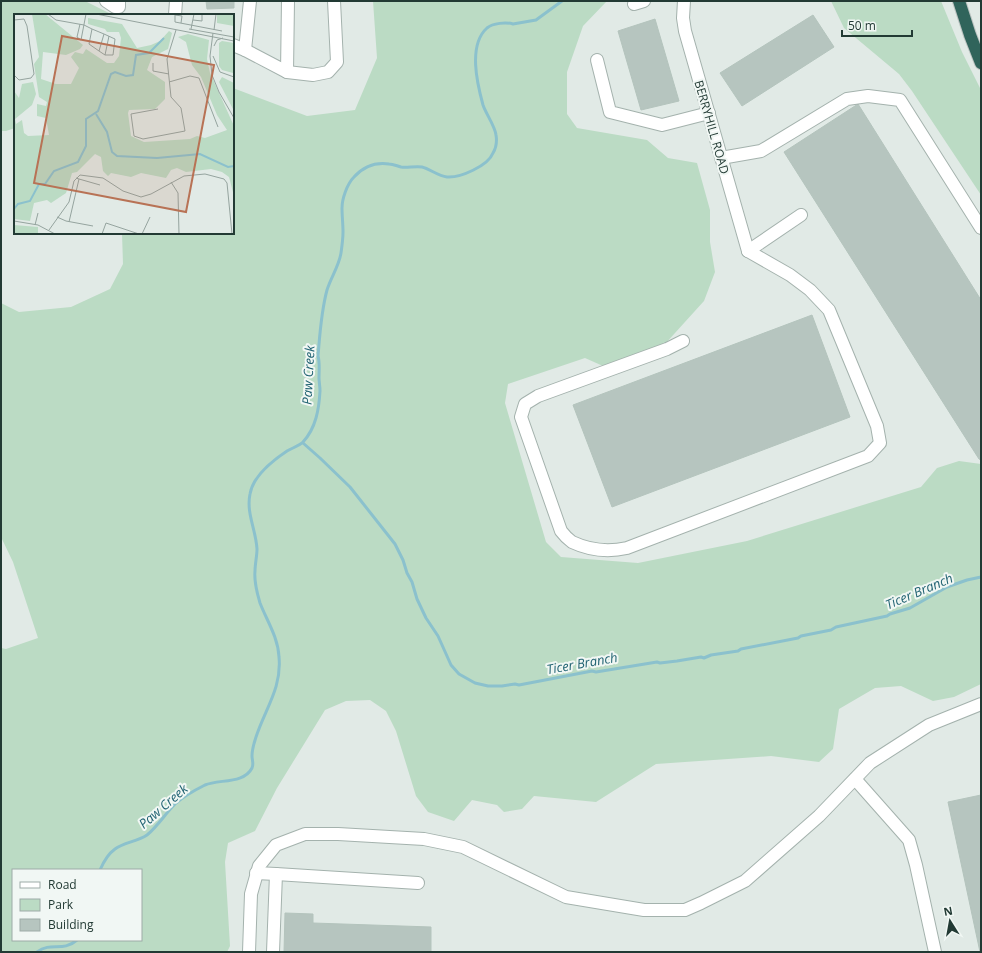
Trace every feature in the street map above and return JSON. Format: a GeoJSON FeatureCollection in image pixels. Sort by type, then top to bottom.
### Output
{"type":"FeatureCollection","features":[{"type":"Feature","properties":{"kind":"highway"},"geometry":{"type":"LineString","coordinates":[[959,1],[981,63]]}},
{"type":"Feature","properties":{"kind":"street"},"geometry":{"type":"LineString","coordinates":[[106,1],[115,7],[119,7],[119,1]]}},
{"type":"Feature","properties":{"kind":"street"},"geometry":{"type":"LineString","coordinates":[[176,1],[176,14]]}},
{"type":"Feature","properties":{"kind":"street"},"geometry":{"type":"LineString","coordinates":[[245,50],[250,1]]}},
{"type":"Feature","properties":{"kind":"street"},"geometry":{"type":"LineString","coordinates":[[287,72],[288,1]]}},
{"type":"Feature","properties":{"kind":"street"},"geometry":{"type":"LineString","coordinates":[[234,45],[287,72],[314,75],[328,72],[336,62],[334,1]]}},
{"type":"Feature","properties":{"kind":"street","name":"BERRYHILL ROAD"},"geometry":{"type":"LineString","coordinates":[[684,1],[683,18],[685,31],[748,251]]}},
{"type":"Feature","properties":{"kind":"street"},"geometry":{"type":"LineString","coordinates":[[597,60],[610,112],[662,125],[709,114]]}},
{"type":"Feature","properties":{"kind":"street"},"geometry":{"type":"LineString","coordinates":[[721,158],[761,151],[847,99],[868,96],[900,100],[981,228]]}},
{"type":"Feature","properties":{"kind":"street"},"geometry":{"type":"LineString","coordinates":[[683,342],[538,396],[525,404],[521,417],[561,531],[571,541],[591,548],[616,550],[627,548],[868,456],[880,443],[877,426],[829,310],[810,290],[790,275],[748,251],[801,215]]}},
{"type":"Feature","properties":{"kind":"street"},"geometry":{"type":"LineString","coordinates":[[249,952],[251,894],[259,866],[276,845],[305,834],[338,834],[424,839],[462,847],[566,896],[644,910],[684,910],[745,881],[819,816],[870,763],[929,725],[981,704]]}},
{"type":"Feature","properties":{"kind":"street"},"geometry":{"type":"LineString","coordinates":[[855,779],[909,840],[935,952]]}},
{"type":"Feature","properties":{"kind":"street"},"geometry":{"type":"LineString","coordinates":[[256,873],[418,883]]}},
{"type":"Feature","properties":{"kind":"street"},"geometry":{"type":"LineString","coordinates":[[273,952],[276,874]]}},
{"type":"Feature","properties":{"kind":"green space"},"geometry":{"type":"Polygon","coordinates":[[[1,1],[85,1],[111,14],[14,14],[14,128],[1,131],[1,1]]]}},
{"type":"Feature","properties":{"kind":"green space"},"geometry":{"type":"Polygon","coordinates":[[[373,1],[607,1],[583,26],[567,72],[567,114],[577,128],[647,140],[668,158],[697,163],[710,210],[710,242],[715,272],[704,301],[665,344],[603,366],[585,358],[508,384],[505,403],[546,542],[561,557],[638,563],[747,541],[921,487],[937,468],[959,461],[981,464],[981,684],[954,697],[933,701],[901,686],[875,688],[839,709],[833,749],[819,762],[771,756],[656,764],[596,802],[534,796],[522,809],[504,812],[497,805],[472,800],[454,821],[428,812],[416,796],[396,731],[386,711],[370,700],[346,701],[325,710],[277,788],[255,831],[228,843],[225,862],[230,946],[227,952],[1,952],[1,648],[6,649],[38,638],[13,562],[1,537],[1,303],[19,312],[71,307],[110,289],[123,264],[122,234],[234,234],[234,88],[307,116],[355,110],[377,58],[373,1]]]}},
{"type":"Feature","properties":{"kind":"green space"},"geometry":{"type":"Polygon","coordinates":[[[831,1],[941,1],[962,52],[981,90],[981,195],[912,91],[899,74],[844,28],[831,1]]]}},
{"type":"Feature","properties":{"kind":"building"},"geometry":{"type":"Polygon","coordinates":[[[206,1],[234,1],[234,8],[207,9],[206,1]]]}},
{"type":"Feature","properties":{"kind":"building"},"geometry":{"type":"Polygon","coordinates":[[[813,15],[834,47],[742,106],[720,73],[813,15]]]}},
{"type":"Feature","properties":{"kind":"building"},"geometry":{"type":"Polygon","coordinates":[[[655,19],[679,101],[641,110],[618,31],[655,19]]]}},
{"type":"Feature","properties":{"kind":"building"},"geometry":{"type":"Polygon","coordinates":[[[858,104],[981,300],[981,460],[784,152],[858,104]]]}},
{"type":"Feature","properties":{"kind":"building"},"geometry":{"type":"Polygon","coordinates":[[[812,315],[850,417],[612,507],[573,405],[812,315]]]}},
{"type":"Feature","properties":{"kind":"building"},"geometry":{"type":"Polygon","coordinates":[[[981,795],[981,952],[980,952],[948,802],[981,795]]]}},
{"type":"Feature","properties":{"kind":"building"},"geometry":{"type":"Polygon","coordinates":[[[285,913],[313,914],[313,923],[431,927],[431,952],[284,952],[285,913]]]}},
{"type":"Feature","properties":{"kind":"waterway","name":"Paw Creek"},"geometry":{"type":"LineString","coordinates":[[101,869],[112,851],[122,845],[147,835],[155,828],[175,804],[193,791],[211,783],[243,777],[253,766],[252,753],[254,744],[278,679],[279,657],[277,643],[260,603],[256,587],[255,575],[257,549],[249,508],[250,494],[255,481],[269,464],[303,442],[311,431],[316,418],[320,391],[318,356],[322,314],[327,290],[339,262],[341,253],[343,235],[342,204],[349,184],[361,170],[379,164],[390,164],[401,167],[422,167],[440,175],[453,177],[480,167],[486,162],[496,147],[496,135],[483,105],[478,86],[476,54],[481,35],[487,28],[496,24],[513,24],[536,20],[562,1]]}},
{"type":"Feature","properties":{"kind":"waterway","name":"Ticer Branch"},"geometry":{"type":"LineString","coordinates":[[303,443],[350,487],[395,544],[412,582],[417,599],[426,618],[438,636],[451,665],[459,674],[475,683],[488,686],[519,685],[592,671],[596,672],[657,662],[660,663],[701,657],[704,658],[711,655],[738,651],[741,649],[798,638],[801,636],[831,630],[836,627],[887,616],[910,608],[947,587],[981,577]]}},
{"type":"Feature","properties":{"kind":"waterway","name":"Paw Creek"},"geometry":{"type":"LineString","coordinates":[[37,952],[47,947],[67,946],[76,941]]}}]}
